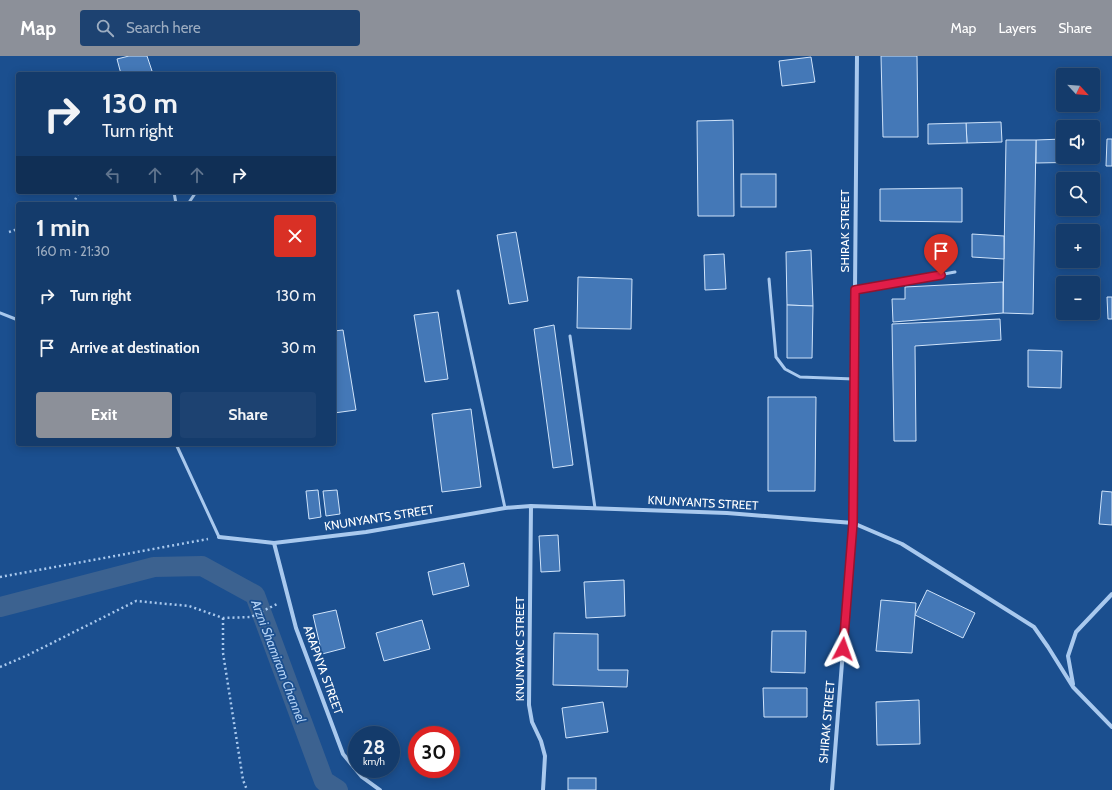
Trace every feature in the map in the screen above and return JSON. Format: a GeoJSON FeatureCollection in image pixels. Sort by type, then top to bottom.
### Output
{"type":"FeatureCollection","features":[{"type":"Feature","properties":{"kind":"street","name":"SHIRAK STREET"},"geometry":{"type":"LineString","coordinates":[[832,790],[853,523],[857,56]]}},
{"type":"Feature","properties":{"kind":"street","name":"KNUNYANTS STREET"},"geometry":{"type":"LineString","coordinates":[[218,537],[274,543],[366,532],[505,508],[531,506],[727,513],[853,523],[902,544],[1034,627],[1073,687],[1112,727]]}},
{"type":"Feature","properties":{"kind":"street","name":"KNUNYANC STREET"},"geometry":{"type":"LineString","coordinates":[[531,506],[529,705],[532,722],[541,741],[545,756],[543,790]]}},
{"type":"Feature","properties":{"kind":"street","name":"ARAPNYA STREET"},"geometry":{"type":"LineString","coordinates":[[274,543],[296,628],[343,754],[362,777],[380,790]]}},
{"type":"Feature","properties":{"kind":"street"},"geometry":{"type":"LineString","coordinates":[[1073,687],[1068,656],[1076,632],[1112,594]]}},
{"type":"Feature","properties":{"kind":"lane"},"geometry":{"type":"LineString","coordinates":[[855,290],[955,272]]}},
{"type":"Feature","properties":{"kind":"lane"},"geometry":{"type":"LineString","coordinates":[[769,279],[776,357],[785,369],[800,377],[854,380]]}},
{"type":"Feature","properties":{"kind":"lane"},"geometry":{"type":"LineString","coordinates":[[458,291],[505,508]]}},
{"type":"Feature","properties":{"kind":"lane"},"geometry":{"type":"LineString","coordinates":[[0,313],[16,319]]}},
{"type":"Feature","properties":{"kind":"lane"},"geometry":{"type":"LineString","coordinates":[[570,336],[595,508]]}},
{"type":"Feature","properties":{"kind":"lane"},"geometry":{"type":"LineString","coordinates":[[177,446],[218,537]]}},
{"type":"Feature","properties":{"kind":"path"},"geometry":{"type":"LineString","coordinates":[[9,232],[16,230]]}},
{"type":"Feature","properties":{"kind":"path"},"geometry":{"type":"LineString","coordinates":[[0,576],[218,537]]}},
{"type":"Feature","properties":{"kind":"path"},"geometry":{"type":"LineString","coordinates":[[0,667],[28,655],[136,601],[189,606],[223,618],[251,616],[277,603]]}},
{"type":"Feature","properties":{"kind":"path"},"geometry":{"type":"LineString","coordinates":[[223,618],[222,653],[243,780],[247,790]]}},
{"type":"Feature","properties":{"kind":"building"},"geometry":{"type":"Polygon","coordinates":[[[129,56],[147,56],[152,71],[120,72],[117,59],[129,56]]]}},
{"type":"Feature","properties":{"kind":"building"},"geometry":{"type":"Polygon","coordinates":[[[881,56],[917,56],[918,137],[883,137],[881,56]]]}},
{"type":"Feature","properties":{"kind":"building"},"geometry":{"type":"Polygon","coordinates":[[[811,57],[815,82],[782,86],[779,61],[811,57]]]}},
{"type":"Feature","properties":{"kind":"building"},"geometry":{"type":"Polygon","coordinates":[[[733,120],[734,216],[698,216],[697,121],[733,120]]]}},
{"type":"Feature","properties":{"kind":"building"},"geometry":{"type":"Polygon","coordinates":[[[1001,122],[1002,142],[967,143],[966,123],[1001,122]]]}},
{"type":"Feature","properties":{"kind":"building"},"geometry":{"type":"Polygon","coordinates":[[[966,123],[967,143],[928,144],[928,124],[966,123]]]}},
{"type":"Feature","properties":{"kind":"building"},"geometry":{"type":"Polygon","coordinates":[[[1056,139],[1056,163],[1036,163],[1036,140],[1056,139]]]}},
{"type":"Feature","properties":{"kind":"building"},"geometry":{"type":"Polygon","coordinates":[[[1107,139],[1112,139],[1112,166],[1106,166],[1107,139]]]}},
{"type":"Feature","properties":{"kind":"building"},"geometry":{"type":"Polygon","coordinates":[[[1006,140],[1036,140],[1033,314],[1003,313],[1006,140]]]}},
{"type":"Feature","properties":{"kind":"building"},"geometry":{"type":"Polygon","coordinates":[[[741,174],[776,174],[776,207],[741,207],[741,174]]]}},
{"type":"Feature","properties":{"kind":"building"},"geometry":{"type":"Polygon","coordinates":[[[962,188],[962,222],[880,221],[880,189],[962,188]]]}},
{"type":"Feature","properties":{"kind":"building"},"geometry":{"type":"Polygon","coordinates":[[[516,232],[528,301],[509,304],[497,235],[516,232]]]}},
{"type":"Feature","properties":{"kind":"building"},"geometry":{"type":"Polygon","coordinates":[[[972,234],[1004,236],[1004,259],[972,257],[972,234]]]}},
{"type":"Feature","properties":{"kind":"building"},"geometry":{"type":"Polygon","coordinates":[[[811,250],[813,306],[787,305],[786,252],[811,250]]]}},
{"type":"Feature","properties":{"kind":"building"},"geometry":{"type":"Polygon","coordinates":[[[724,254],[726,289],[705,290],[704,255],[724,254]]]}},
{"type":"Feature","properties":{"kind":"building"},"geometry":{"type":"Polygon","coordinates":[[[578,277],[632,279],[631,329],[577,328],[578,277]]]}},
{"type":"Feature","properties":{"kind":"building"},"geometry":{"type":"Polygon","coordinates":[[[1003,282],[1003,313],[893,322],[892,299],[905,299],[905,287],[1003,282]]]}},
{"type":"Feature","properties":{"kind":"building"},"geometry":{"type":"Polygon","coordinates":[[[1107,297],[1112,297],[1112,319],[1108,319],[1107,297]]]}},
{"type":"Feature","properties":{"kind":"building"},"geometry":{"type":"Polygon","coordinates":[[[787,305],[813,306],[812,358],[787,358],[787,305]]]}},
{"type":"Feature","properties":{"kind":"building"},"geometry":{"type":"Polygon","coordinates":[[[438,312],[448,379],[425,382],[414,315],[438,312]]]}},
{"type":"Feature","properties":{"kind":"building"},"geometry":{"type":"Polygon","coordinates":[[[1000,319],[1001,340],[915,346],[916,441],[894,441],[892,324],[1000,319]]]}},
{"type":"Feature","properties":{"kind":"building"},"geometry":{"type":"Polygon","coordinates":[[[554,325],[573,465],[553,468],[534,329],[554,325]]]}},
{"type":"Feature","properties":{"kind":"building"},"geometry":{"type":"Polygon","coordinates":[[[343,330],[356,410],[336,413],[336,331],[343,330]]]}},
{"type":"Feature","properties":{"kind":"building"},"geometry":{"type":"Polygon","coordinates":[[[1028,350],[1062,351],[1061,388],[1028,387],[1028,350]]]}},
{"type":"Feature","properties":{"kind":"building"},"geometry":{"type":"Polygon","coordinates":[[[768,397],[816,397],[815,491],[768,491],[768,397]]]}},
{"type":"Feature","properties":{"kind":"building"},"geometry":{"type":"Polygon","coordinates":[[[471,409],[481,487],[442,492],[432,414],[471,409]]]}},
{"type":"Feature","properties":{"kind":"building"},"geometry":{"type":"Polygon","coordinates":[[[318,490],[321,517],[309,519],[306,491],[318,490]]]}},
{"type":"Feature","properties":{"kind":"building"},"geometry":{"type":"Polygon","coordinates":[[[337,490],[340,514],[326,516],[323,491],[337,490]]]}},
{"type":"Feature","properties":{"kind":"building"},"geometry":{"type":"Polygon","coordinates":[[[1102,491],[1112,492],[1112,525],[1099,524],[1102,491]]]}},
{"type":"Feature","properties":{"kind":"building"},"geometry":{"type":"Polygon","coordinates":[[[558,535],[560,571],[541,572],[539,536],[558,535]]]}},
{"type":"Feature","properties":{"kind":"building"},"geometry":{"type":"Polygon","coordinates":[[[464,563],[469,586],[433,595],[428,572],[464,563]]]}},
{"type":"Feature","properties":{"kind":"building"},"geometry":{"type":"Polygon","coordinates":[[[624,580],[625,616],[586,618],[584,582],[624,580]]]}},
{"type":"Feature","properties":{"kind":"building"},"geometry":{"type":"Polygon","coordinates":[[[927,590],[975,613],[963,638],[915,615],[927,590]]]}},
{"type":"Feature","properties":{"kind":"building"},"geometry":{"type":"Polygon","coordinates":[[[881,600],[916,603],[912,653],[876,651],[881,600]]]}},
{"type":"Feature","properties":{"kind":"building"},"geometry":{"type":"Polygon","coordinates":[[[336,610],[345,648],[322,654],[313,615],[336,610]]]}},
{"type":"Feature","properties":{"kind":"building"},"geometry":{"type":"Polygon","coordinates":[[[422,620],[430,649],[384,661],[376,633],[422,620]]]}},
{"type":"Feature","properties":{"kind":"building"},"geometry":{"type":"Polygon","coordinates":[[[772,631],[806,631],[805,673],[771,672],[772,631]]]}},
{"type":"Feature","properties":{"kind":"building"},"geometry":{"type":"Polygon","coordinates":[[[554,633],[598,634],[598,670],[628,670],[627,687],[553,685],[554,633]]]}},
{"type":"Feature","properties":{"kind":"building"},"geometry":{"type":"Polygon","coordinates":[[[763,688],[807,688],[807,717],[764,717],[763,688]]]}},
{"type":"Feature","properties":{"kind":"building"},"geometry":{"type":"Polygon","coordinates":[[[919,700],[920,744],[877,745],[876,702],[919,700]]]}},
{"type":"Feature","properties":{"kind":"building"},"geometry":{"type":"Polygon","coordinates":[[[603,702],[608,732],[566,738],[562,708],[603,702]]]}},
{"type":"Feature","properties":{"kind":"building"},"geometry":{"type":"Polygon","coordinates":[[[568,778],[596,778],[596,790],[568,790],[568,778]]]}},
{"type":"Feature","properties":{"kind":"waterway","name":"Arzni Shamiram Channel"},"geometry":{"type":"LineString","coordinates":[[0,607],[154,567],[202,566],[255,595],[324,781],[338,790]]}},
{"type":"Feature","properties":{"kind":"route"},"geometry":{"type":"LineString","coordinates":[[843,649],[853,523],[855,290],[941,275]]}}]}
